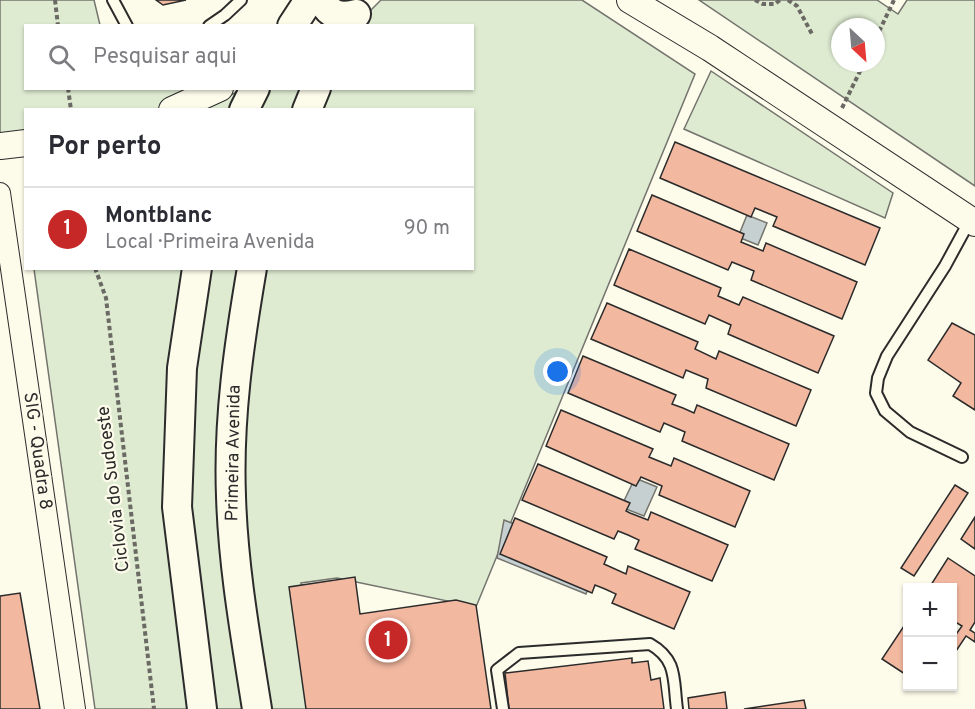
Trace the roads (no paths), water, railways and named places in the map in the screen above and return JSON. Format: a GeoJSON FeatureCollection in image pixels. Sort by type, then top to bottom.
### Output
{"type":"FeatureCollection","features":[{"type":"Feature","properties":{"kind":"main road"},"geometry":{"type":"LineString","coordinates":[[293,24],[309,0]]}},
{"type":"Feature","properties":{"kind":"main road"},"geometry":{"type":"LineString","coordinates":[[322,0],[329,12],[336,16],[357,13]]}},
{"type":"Feature","properties":{"kind":"main road"},"geometry":{"type":"LineString","coordinates":[[245,108],[254,90]]}},
{"type":"Feature","properties":{"kind":"main road"},"geometry":{"type":"LineString","coordinates":[[309,108],[315,90]]}},
{"type":"Feature","properties":{"kind":"main road"},"geometry":{"type":"LineString","coordinates":[[198,270],[182,368],[177,507],[202,709]]}},
{"type":"Feature","properties":{"kind":"main road","name":"Primeira Avenida"},"geometry":{"type":"LineString","coordinates":[[252,270],[236,365],[231,496],[236,558],[257,709]]}},
{"type":"Feature","properties":{"kind":"street"},"geometry":{"type":"LineString","coordinates":[[630,0],[710,48],[972,221]]}},
{"type":"Feature","properties":{"kind":"street"},"geometry":{"type":"LineString","coordinates":[[176,108],[216,90]]}},
{"type":"Feature","properties":{"kind":"street"},"geometry":{"type":"LineString","coordinates":[[0,146],[24,143]]}},
{"type":"Feature","properties":{"kind":"street","name":"SIG - Quadra 8"},"geometry":{"type":"LineString","coordinates":[[0,193],[75,709]]}},
{"type":"Feature","properties":{"kind":"lane"},"geometry":{"type":"LineString","coordinates":[[113,0],[126,24]]}},
{"type":"Feature","properties":{"kind":"lane"},"geometry":{"type":"LineString","coordinates":[[211,24],[241,0]]}},
{"type":"Feature","properties":{"kind":"lane"},"geometry":{"type":"LineString","coordinates":[[962,457],[910,432],[885,411],[876,393],[878,378],[887,356],[972,221]]}},
{"type":"Feature","properties":{"kind":"lane"},"geometry":{"type":"LineString","coordinates":[[503,709],[497,670],[519,653],[650,644],[666,653],[672,670],[677,709]]}},
{"type":"Feature","properties":{"kind":"place","name":"Montblanc"},"geometry":{"type":"Point","coordinates":[388,640]}}]}
